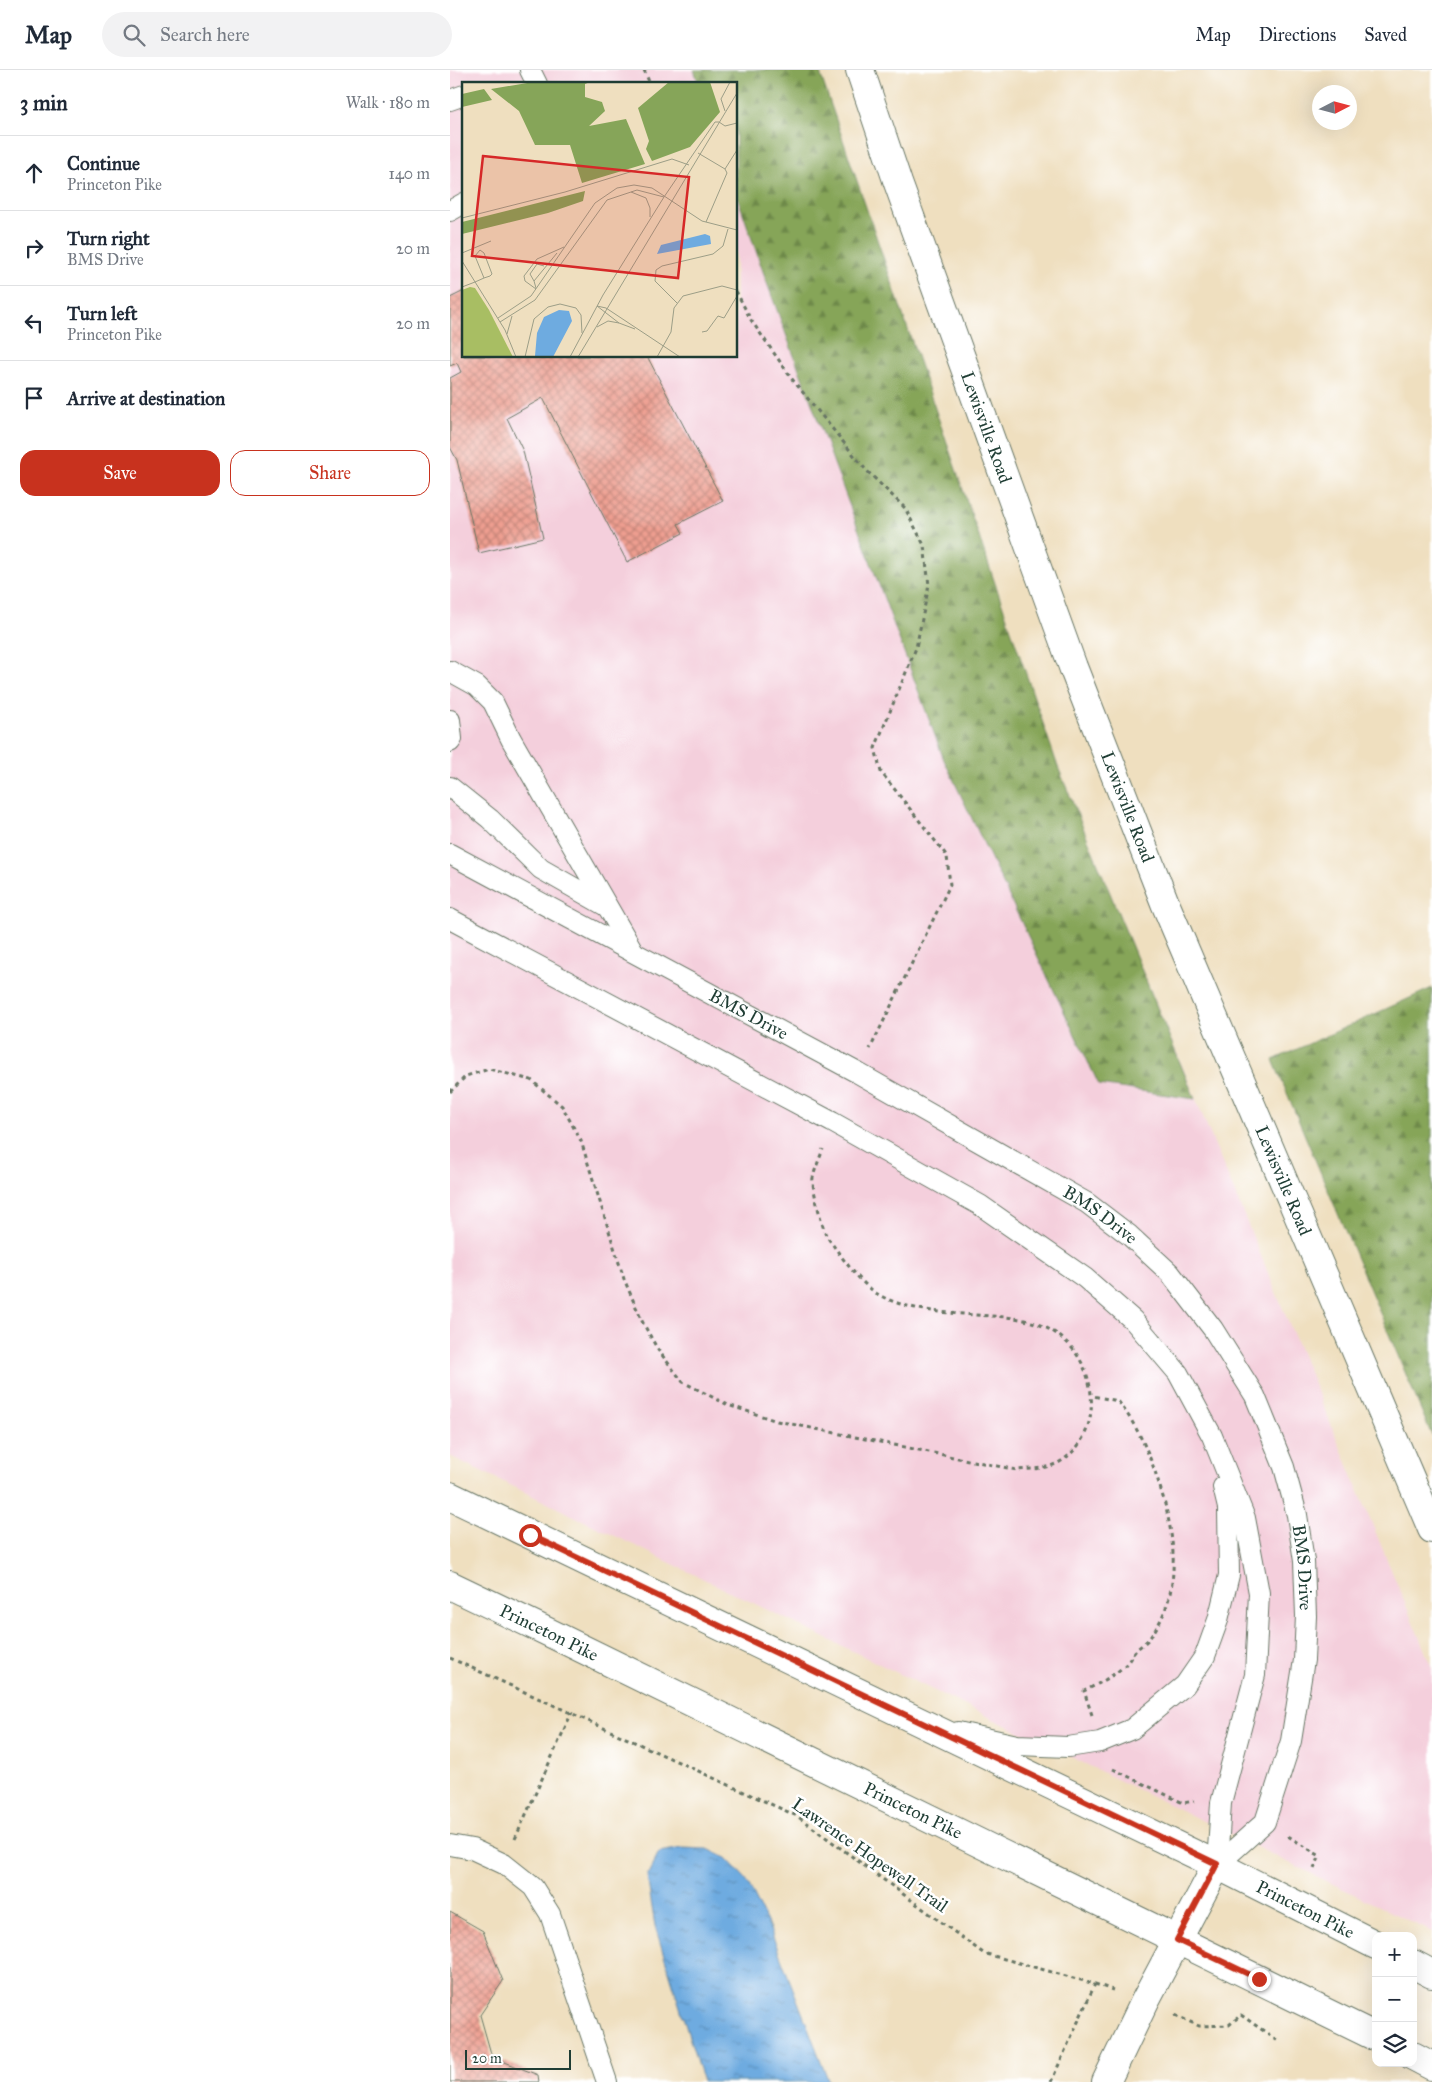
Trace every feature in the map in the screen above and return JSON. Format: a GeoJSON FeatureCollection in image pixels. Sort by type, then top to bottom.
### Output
{"type":"FeatureCollection","features":[{"type":"Feature","properties":{"kind":"main road","name":"Lewisville Road"},"geometry":{"type":"LineString","coordinates":[[860,70],[898,183],[1073,668],[1165,903],[1432,1529]]}},
{"type":"Feature","properties":{"kind":"main road","name":"Princeton Pike"},"geometry":{"type":"LineString","coordinates":[[450,1496],[1217,1864],[1372,1943]]}},
{"type":"Feature","properties":{"kind":"main road","name":"Princeton Pike"},"geometry":{"type":"LineString","coordinates":[[450,1586],[548,1632],[1372,2036]]}},
{"type":"Feature","properties":{"kind":"main road","name":"BMS Drive"},"geometry":{"type":"LineString","coordinates":[[1106,2082],[1145,2001],[1217,1864]]}},
{"type":"Feature","properties":{"kind":"main road"},"geometry":{"type":"LineString","coordinates":[[1417,1966],[1432,1974]]}},
{"type":"Feature","properties":{"kind":"main road"},"geometry":{"type":"LineString","coordinates":[[1417,2058],[1432,2066]]}},
{"type":"Feature","properties":{"kind":"lane"},"geometry":{"type":"LineString","coordinates":[[530,70],[536,82]]}},
{"type":"Feature","properties":{"kind":"lane"},"geometry":{"type":"LineString","coordinates":[[450,100],[462,96]]}},
{"type":"Feature","properties":{"kind":"lane"},"geometry":{"type":"LineString","coordinates":[[450,211],[462,204]]}},
{"type":"Feature","properties":{"kind":"lane"},"geometry":{"type":"LineString","coordinates":[[450,671],[477,686],[493,702],[512,739],[633,951]]}},
{"type":"Feature","properties":{"kind":"lane"},"geometry":{"type":"LineString","coordinates":[[450,720],[452,739],[450,742]]}},
{"type":"Feature","properties":{"kind":"lane"},"geometry":{"type":"LineString","coordinates":[[450,787],[490,820],[541,869],[608,907]]}},
{"type":"Feature","properties":{"kind":"lane","name":"BMS Drive"},"geometry":{"type":"LineString","coordinates":[[450,854],[858,1073],[1087,1203],[1129,1235],[1170,1273],[1213,1330],[1255,1396],[1284,1467],[1298,1524],[1304,1561],[1306,1616],[1304,1660],[1291,1741],[1265,1822],[1217,1864]]}},
{"type":"Feature","properties":{"kind":"lane","name":"BMS Drive"},"geometry":{"type":"LineString","coordinates":[[450,919],[832,1122],[980,1205],[1085,1278],[1133,1320],[1178,1373],[1212,1436],[1245,1518],[1259,1593],[1256,1675],[1221,1803],[1217,1864]]}},
{"type":"Feature","properties":{"kind":"lane","name":"BMS Drive"},"geometry":{"type":"LineString","coordinates":[[925,1725],[1018,1745],[1068,1747],[1100,1742],[1132,1729],[1185,1686],[1205,1656],[1218,1620],[1230,1575],[1228,1508],[1212,1436]]}},
{"type":"Feature","properties":{"kind":"lane"},"geometry":{"type":"LineString","coordinates":[[450,1845],[472,1849],[504,1864],[533,1887],[550,1914],[607,2082]]}},
{"type":"Feature","properties":{"kind":"path"},"geometry":{"type":"LineString","coordinates":[[644,70],[649,82]]}},
{"type":"Feature","properties":{"kind":"path","name":"Lawrence Hopewell Trail"},"geometry":{"type":"LineString","coordinates":[[450,1658],[797,1816],[983,1954],[1095,1984],[1145,2001],[1199,2026],[1228,2025],[1241,2015],[1278,2041]]}},
{"type":"Feature","properties":{"kind":"path"},"geometry":{"type":"LineString","coordinates":[[504,1864],[572,1712]]}},
{"type":"Feature","properties":{"kind":"path"},"geometry":{"type":"LineString","coordinates":[[1051,2082],[1095,1984]]}},
{"type":"Feature","properties":{"kind":"shaded area"},"geometry":{"type":"Polygon","coordinates":[[[450,70],[819,70],[1058,767],[1432,1668],[1432,1932],[450,1456],[450,70]]]}},
{"type":"Feature","properties":{"kind":"green space"},"geometry":{"type":"Polygon","coordinates":[[[694,70],[819,70],[1058,767],[1195,1099],[1099,1085],[944,760],[767,283],[738,199],[738,82],[698,82],[694,70]]]}},
{"type":"Feature","properties":{"kind":"green space"},"geometry":{"type":"Polygon","coordinates":[[[1432,988],[1432,1436],[1273,1060],[1432,988]]]}},
{"type":"Feature","properties":{"kind":"water"},"geometry":{"type":"Polygon","coordinates":[[[682,1848],[708,1849],[726,1858],[746,1879],[768,1924],[829,2082],[703,2082],[655,1926],[647,1876],[659,1852],[682,1848]]]}},
{"type":"Feature","properties":{"kind":"building"},"geometry":{"type":"Polygon","coordinates":[[[462,292],[462,358],[648,358],[723,501],[678,524],[683,533],[627,562],[543,398],[507,418],[523,451],[543,538],[479,553],[457,460],[450,447],[450,378],[461,372],[457,363],[450,366],[450,298],[462,292]]]}},
{"type":"Feature","properties":{"kind":"building"},"geometry":{"type":"Polygon","coordinates":[[[450,1912],[483,1931],[503,1981],[480,2015],[492,2057],[538,2075],[539,2082],[450,2082],[450,1912]]]}},
{"type":"Feature","properties":{"kind":"route"},"geometry":{"type":"LineString","coordinates":[[530,1535],[1217,1864],[1177,1940],[1259,1979]]}}]}
